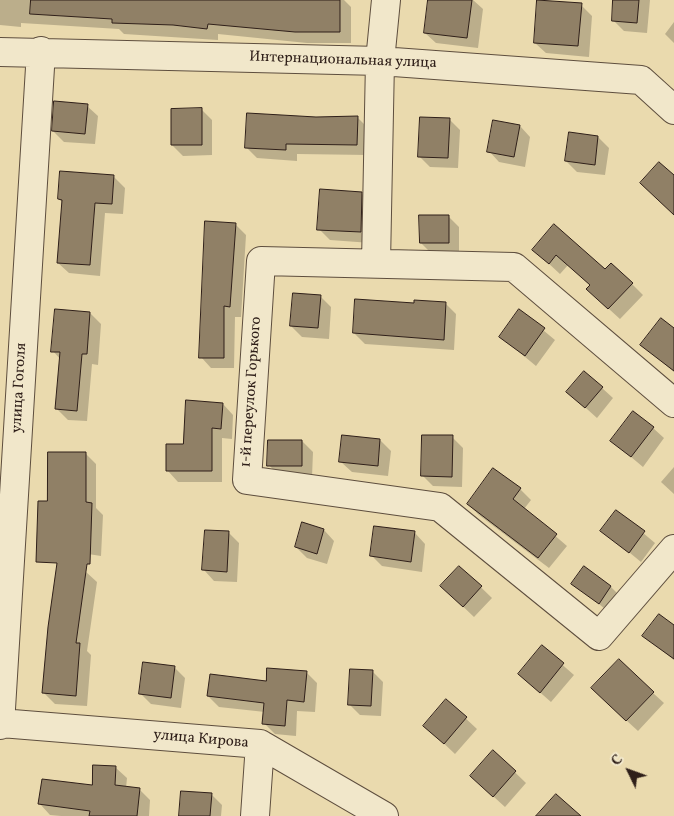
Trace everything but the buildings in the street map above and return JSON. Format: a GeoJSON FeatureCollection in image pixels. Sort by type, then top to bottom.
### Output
{"type":"FeatureCollection","features":[{"type":"Feature","properties":{"kind":"street"},"geometry":{"type":"LineString","coordinates":[[376,262],[380,61],[386,0]]}},
{"type":"Feature","properties":{"kind":"street","name":"Интернациональная улица"},"geometry":{"type":"LineString","coordinates":[[0,52],[380,61],[640,80],[674,110]]}},
{"type":"Feature","properties":{"kind":"street","name":"улица Гоголя"},"geometry":{"type":"LineString","coordinates":[[0,723],[10,395],[41,52]]}},
{"type":"Feature","properties":{"kind":"street","name":"1-й переулок Горького"},"geometry":{"type":"LineString","coordinates":[[672,556],[599,636],[440,506],[247,480],[261,261],[514,266],[674,404]]}},
{"type":"Feature","properties":{"kind":"street","name":"улица Кирова"},"geometry":{"type":"LineString","coordinates":[[0,723],[260,744],[384,816]]}},
{"type":"Feature","properties":{"kind":"street"},"geometry":{"type":"LineString","coordinates":[[255,816],[260,744]]}}]}
